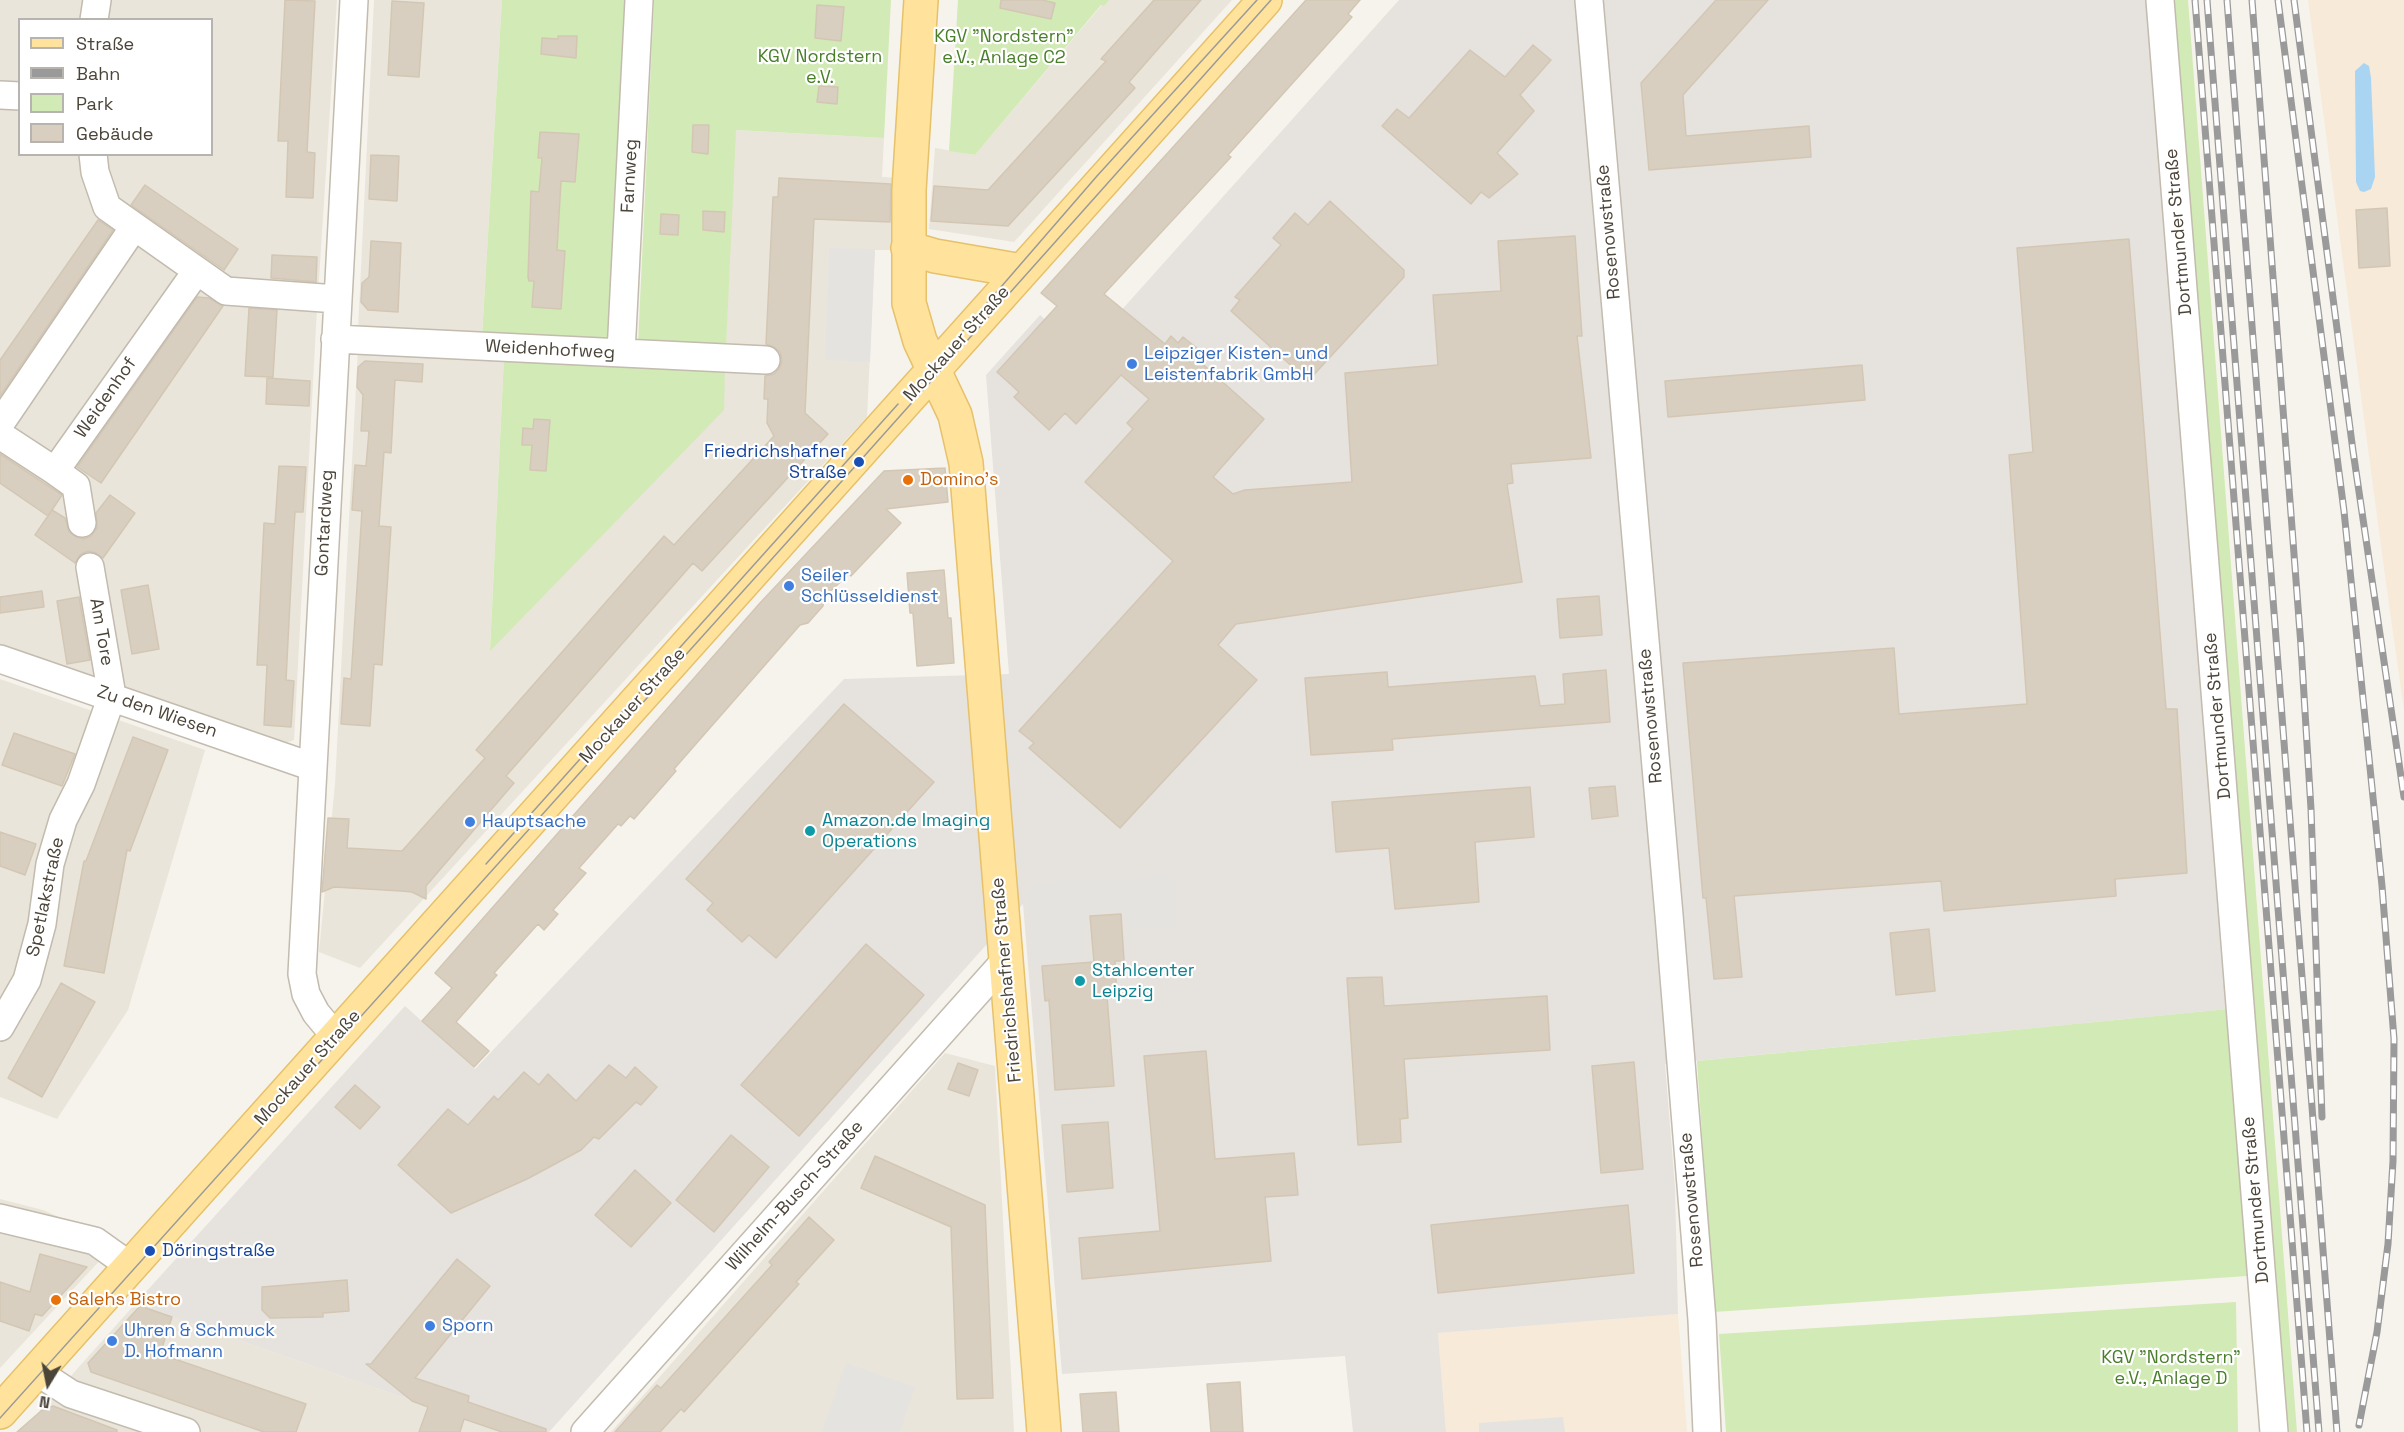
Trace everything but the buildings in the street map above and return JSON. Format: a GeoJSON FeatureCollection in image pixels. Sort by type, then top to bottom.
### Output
{"type":"FeatureCollection","features":[{"type":"Feature","properties":{"kind":"main road","name":"Friedrichshafner Straße"},"geometry":{"type":"LineString","coordinates":[[921,0],[909,190],[909,303],[915,330],[954,415],[966,462],[1044,1432]]}},
{"type":"Feature","properties":{"kind":"main road","name":"Mockauer Straße"},"geometry":{"type":"LineString","coordinates":[[0,1412],[1265,0]]}},
{"type":"Feature","properties":{"kind":"main road"},"geometry":{"type":"LineString","coordinates":[[908,248],[935,256],[1022,270]]}},
{"type":"Feature","properties":{"kind":"street"},"geometry":{"type":"LineString","coordinates":[[94,18],[97,0]]}},
{"type":"Feature","properties":{"kind":"street","name":"Gontardweg"},"geometry":{"type":"LineString","coordinates":[[336,1037],[316,1013],[306,994],[302,974],[336,299],[354,0]]}},
{"type":"Feature","properties":{"kind":"street","name":"Farnweg"},"geometry":{"type":"LineString","coordinates":[[621,353],[639,0]]}},
{"type":"Feature","properties":{"kind":"street","name":"Rosenowstraße"},"geometry":{"type":"LineString","coordinates":[[1589,0],[1670,925],[1702,1320],[1707,1432]]}},
{"type":"Feature","properties":{"kind":"street","name":"Dortmunder Straße"},"geometry":{"type":"LineString","coordinates":[[2160,0],[2274,1432]]}},
{"type":"Feature","properties":{"kind":"street"},"geometry":{"type":"LineString","coordinates":[[0,95],[18,96]]}},
{"type":"Feature","properties":{"kind":"street"},"geometry":{"type":"LineString","coordinates":[[93,156],[94,172],[107,207],[226,291],[336,299]]}},
{"type":"Feature","properties":{"kind":"street"},"geometry":{"type":"LineString","coordinates":[[0,424],[134,227]]}},
{"type":"Feature","properties":{"kind":"street","name":"Weidenhof"},"geometry":{"type":"LineString","coordinates":[[54,471],[196,272]]}},
{"type":"Feature","properties":{"kind":"street","name":"Weidenhofweg"},"geometry":{"type":"LineString","coordinates":[[335,339],[766,360]]}},
{"type":"Feature","properties":{"kind":"street"},"geometry":{"type":"LineString","coordinates":[[0,435],[76,486],[82,524]]}},
{"type":"Feature","properties":{"kind":"street","name":"Am Tore"},"geometry":{"type":"LineString","coordinates":[[90,567],[112,696]]}},
{"type":"Feature","properties":{"kind":"street","name":"Zu den Wiesen"},"geometry":{"type":"LineString","coordinates":[[0,659],[313,767]]}},
{"type":"Feature","properties":{"kind":"street","name":"Spetlakstraße"},"geometry":{"type":"LineString","coordinates":[[0,1027],[27,980],[42,924],[50,864],[56,842],[63,820],[81,784],[112,696]]}},
{"type":"Feature","properties":{"kind":"street","name":"Wilhelm-Busch-Straße"},"geometry":{"type":"LineString","coordinates":[[585,1432],[1005,961]]}},
{"type":"Feature","properties":{"kind":"street"},"geometry":{"type":"LineString","coordinates":[[0,1218],[94,1241],[130,1266]]}},
{"type":"Feature","properties":{"kind":"street"},"geometry":{"type":"LineString","coordinates":[[36,1371],[71,1394],[186,1432]]}},
{"type":"Feature","properties":{"kind":"shaded area"},"geometry":{"type":"Polygon","coordinates":[[[0,0],[337,0],[316,326],[294,740],[283,744],[0,649],[0,0]]]}},
{"type":"Feature","properties":{"kind":"shaded area"},"geometry":{"type":"Polygon","coordinates":[[[374,0],[502,0],[482,336],[358,329],[374,0]]]}},
{"type":"Feature","properties":{"kind":"shaded area"},"geometry":{"type":"Polygon","coordinates":[[[1106,0],[1232,0],[1014,242],[929,229],[935,148],[975,155],[1106,0]]]}},
{"type":"Feature","properties":{"kind":"shaded area"},"geometry":{"type":"Polygon","coordinates":[[[1399,0],[2147,0],[2228,1009],[1665,1064],[1675,1188],[1678,1314],[1438,1333],[1446,1432],[1353,1432],[1345,1356],[1062,1374],[1023,904],[549,1432],[502,1432],[135,1304],[405,1006],[475,1069],[844,679],[1009,674],[986,375],[1040,315],[1084,352],[1399,0]]]}},
{"type":"Feature","properties":{"kind":"shaded area"},"geometry":{"type":"Polygon","coordinates":[[[2308,0],[2404,0],[2404,710],[2388,598],[2308,0]]]}},
{"type":"Feature","properties":{"kind":"shaded area"},"geometry":{"type":"Polygon","coordinates":[[[735,130],[884,138],[882,177],[901,178],[897,250],[875,250],[867,417],[360,968],[319,952],[335,784],[358,349],[504,357],[490,650],[725,368],[735,130]]]}},
{"type":"Feature","properties":{"kind":"shaded area"},"geometry":{"type":"Polygon","coordinates":[[[829,248],[875,249],[870,362],[825,360],[829,248]]]}},
{"type":"Feature","properties":{"kind":"shaded area"},"geometry":{"type":"Polygon","coordinates":[[[0,679],[205,750],[128,1010],[57,1119],[0,1097],[0,679]]]}},
{"type":"Feature","properties":{"kind":"shaded area"},"geometry":{"type":"Polygon","coordinates":[[[1174,875],[1177,924],[1127,928],[1126,910],[1085,913],[1086,958],[1031,962],[1027,884],[1174,875]]]}},
{"type":"Feature","properties":{"kind":"shaded area"},"geometry":{"type":"Polygon","coordinates":[[[945,1053],[995,1066],[1014,1432],[611,1432],[945,1053]]]}},
{"type":"Feature","properties":{"kind":"shaded area"},"geometry":{"type":"Polygon","coordinates":[[[0,1199],[43,1210],[117,1242],[0,1368],[0,1199]]]}},
{"type":"Feature","properties":{"kind":"shaded area"},"geometry":{"type":"Polygon","coordinates":[[[135,1304],[502,1432],[21,1432],[135,1304]]]}},
{"type":"Feature","properties":{"kind":"shaded area"},"geometry":{"type":"Polygon","coordinates":[[[1678,1314],[1687,1432],[1446,1432],[1438,1333],[1678,1314]]]}},
{"type":"Feature","properties":{"kind":"shaded area"},"geometry":{"type":"Polygon","coordinates":[[[846,1363],[915,1387],[900,1432],[822,1432],[846,1363]]]}},
{"type":"Feature","properties":{"kind":"shaded area"},"geometry":{"type":"Polygon","coordinates":[[[1563,1417],[1565,1432],[1479,1432],[1479,1423],[1563,1417]]]}},
{"type":"Feature","properties":{"kind":"green space"},"geometry":{"type":"Polygon","coordinates":[[[502,0],[628,0],[612,344],[482,336],[502,0]]]}},
{"type":"Feature","properties":{"kind":"green space","name":"KGV Nordstern e.V."},"geometry":{"type":"Polygon","coordinates":[[[654,0],[891,0],[884,138],[736,130],[726,349],[638,345],[654,0]]]}},
{"type":"Feature","properties":{"kind":"green space","name":"KGV \"Nordstern\" e.V., Anlage C2"},"geometry":{"type":"Polygon","coordinates":[[[958,0],[1109,0],[1104,6],[1101,5],[975,155],[949,151],[958,0]]]}},
{"type":"Feature","properties":{"kind":"green space"},"geometry":{"type":"Polygon","coordinates":[[[2172,0],[2188,0],[2297,1432],[2287,1432],[2172,0]]]}},
{"type":"Feature","properties":{"kind":"green space"},"geometry":{"type":"Polygon","coordinates":[[[504,357],[725,368],[724,410],[490,651],[504,357]]]}},
{"type":"Feature","properties":{"kind":"green space"},"geometry":{"type":"Polygon","coordinates":[[[2228,1009],[2247,1276],[1714,1312],[1697,1061],[2228,1009]]]}},
{"type":"Feature","properties":{"kind":"green space","name":"KGV \"Nordstern\" e.V., Anlage D"},"geometry":{"type":"Polygon","coordinates":[[[2236,1302],[2238,1432],[1726,1432],[1719,1334],[2236,1302]]]}},
{"type":"Feature","properties":{"kind":"water"},"geometry":{"type":"Polygon","coordinates":[[[2364,63],[2369,66],[2371,78],[2375,177],[2371,189],[2364,192],[2360,191],[2356,182],[2355,71],[2364,63]]]}},
{"type":"Feature","properties":{"kind":"tram line"},"geometry":{"type":"LineString","coordinates":[[962,332],[1097,176],[1257,0]]}},
{"type":"Feature","properties":{"kind":"tram line"},"geometry":{"type":"LineString","coordinates":[[0,1418],[1271,0]]}},
{"type":"Feature","properties":{"kind":"tram line"},"geometry":{"type":"LineString","coordinates":[[486,864],[898,404]]}},
{"type":"Feature","properties":{"kind":"railway"},"geometry":{"type":"LineString","coordinates":[[2195,0],[2307,1432]]}},
{"type":"Feature","properties":{"kind":"railway"},"geometry":{"type":"LineString","coordinates":[[2207,0],[2319,1432]]}},
{"type":"Feature","properties":{"kind":"railway"},"geometry":{"type":"LineString","coordinates":[[2227,0],[2337,1432]]}},
{"type":"Feature","properties":{"kind":"railway"},"geometry":{"type":"LineString","coordinates":[[2252,0],[2301,646],[2311,809],[2322,1117]]}},
{"type":"Feature","properties":{"kind":"railway"},"geometry":{"type":"LineString","coordinates":[[2278,0],[2344,511],[2382,886],[2394,1039],[2393,1161],[2388,1244],[2377,1332],[2359,1425]]}},
{"type":"Feature","properties":{"kind":"railway"},"geometry":{"type":"LineString","coordinates":[[2294,0],[2353,451],[2404,797]]}},
{"type":"Feature","properties":{"kind":"place","name":"Leipziger Kisten- und Leistenfabrik GmbH"},"geometry":{"type":"Point","coordinates":[1132,364]}},
{"type":"Feature","properties":{"kind":"place","name":"Friedrichshafner Straße"},"geometry":{"type":"Point","coordinates":[859,462]}},
{"type":"Feature","properties":{"kind":"place","name":"Domino's"},"geometry":{"type":"Point","coordinates":[908,480]}},
{"type":"Feature","properties":{"kind":"place","name":"Seiler Schlüsseldienst"},"geometry":{"type":"Point","coordinates":[789,586]}},
{"type":"Feature","properties":{"kind":"place","name":"Hauptsache"},"geometry":{"type":"Point","coordinates":[470,822]}},
{"type":"Feature","properties":{"kind":"place","name":"Amazon.de Imaging Operations"},"geometry":{"type":"Point","coordinates":[810,831]}},
{"type":"Feature","properties":{"kind":"place","name":"Stahlcenter Leipzig"},"geometry":{"type":"Point","coordinates":[1080,981]}},
{"type":"Feature","properties":{"kind":"place","name":"Döringstraße"},"geometry":{"type":"Point","coordinates":[150,1251]}},
{"type":"Feature","properties":{"kind":"place","name":"Salehs Bistro"},"geometry":{"type":"Point","coordinates":[56,1300]}},
{"type":"Feature","properties":{"kind":"place","name":"Sporn"},"geometry":{"type":"Point","coordinates":[430,1326]}},
{"type":"Feature","properties":{"kind":"place","name":"Uhren & Schmuck D. Hofmann"},"geometry":{"type":"Point","coordinates":[112,1341]}}]}
